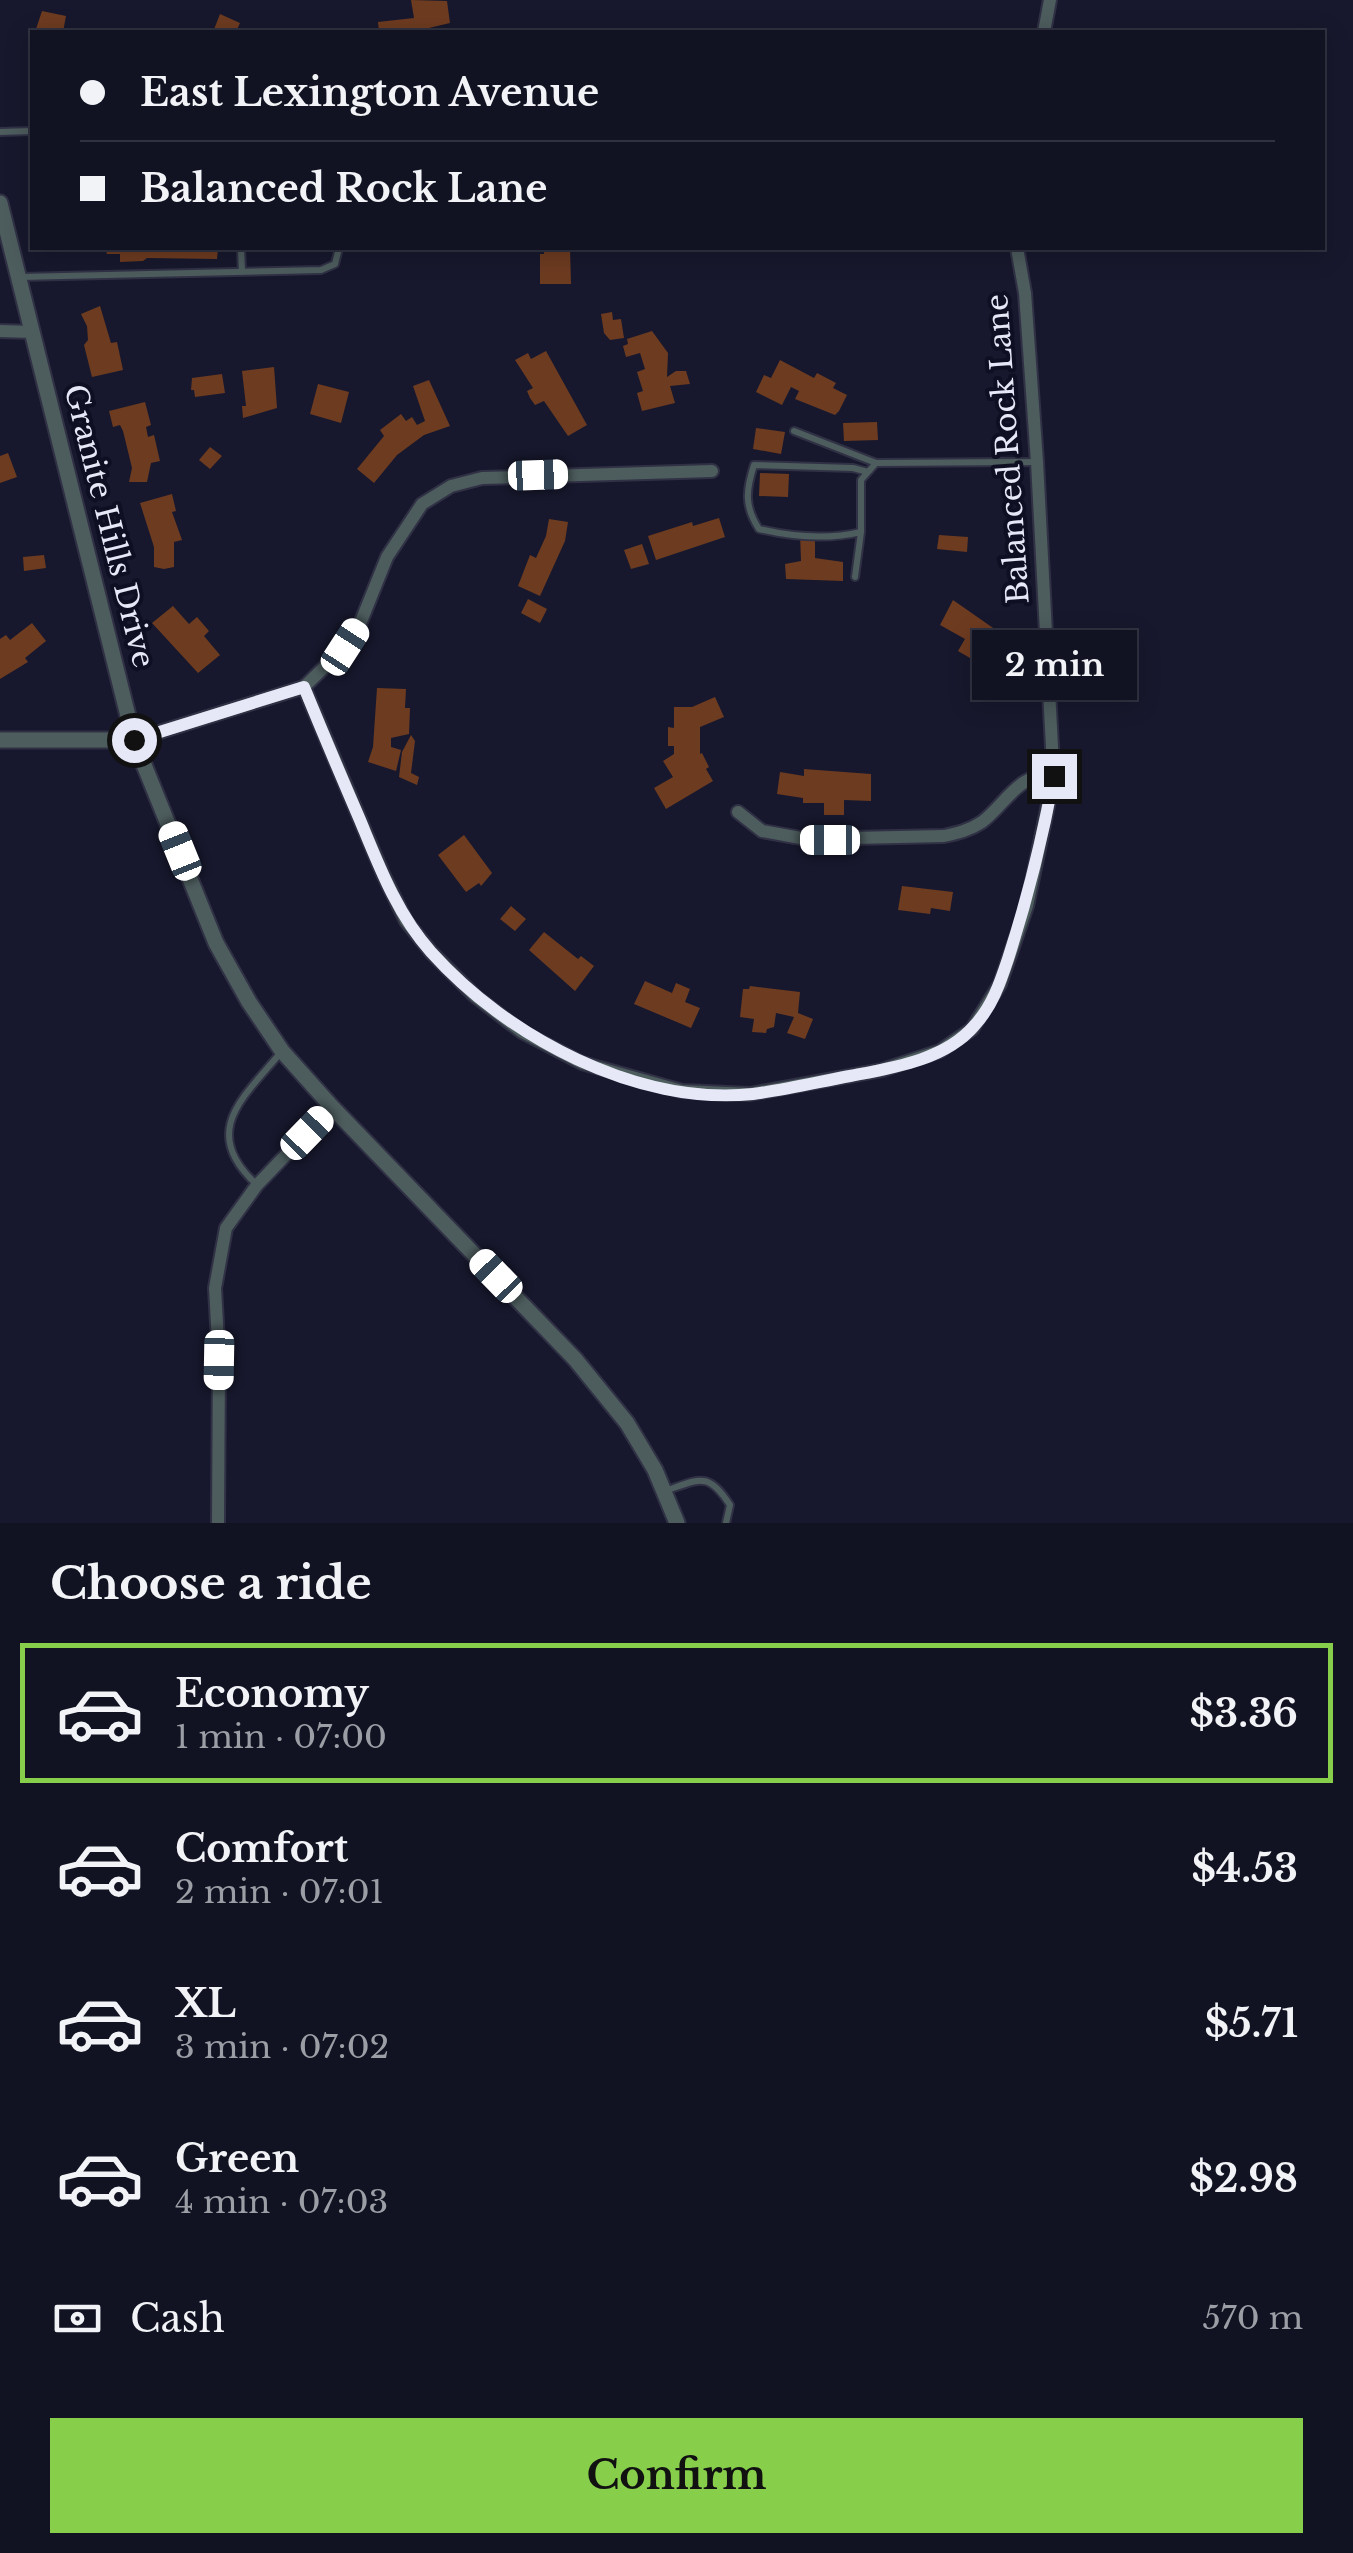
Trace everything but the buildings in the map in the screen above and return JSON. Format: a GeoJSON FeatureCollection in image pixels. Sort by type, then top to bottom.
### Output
{"type":"FeatureCollection","features":[{"type":"Feature","properties":{"kind":"street"},"geometry":{"type":"LineString","coordinates":[[1044,30],[1050,0]]}},
{"type":"Feature","properties":{"kind":"street","name":"Granite Hills Drive"},"geometry":{"type":"LineString","coordinates":[[0,203],[134,740],[216,943],[248,1002],[282,1051],[575,1359],[627,1423],[655,1470],[677,1523]]}},
{"type":"Feature","properties":{"kind":"street","name":"Balanced Rock Lane"},"geometry":{"type":"LineString","coordinates":[[304,687],[406,921],[475,996],[522,1032],[582,1064],[682,1091],[750,1094],[882,1070],[940,1051],[972,1029],[1000,984],[1027,906],[1053,771],[1037,462],[1017,250]]}},
{"type":"Feature","properties":{"kind":"street"},"geometry":{"type":"LineString","coordinates":[[0,332],[32,332]]}},
{"type":"Feature","properties":{"kind":"street"},"geometry":{"type":"LineString","coordinates":[[0,740],[134,740],[304,687],[345,647],[360,624],[387,556],[422,504],[451,486],[482,478],[712,471]]}},
{"type":"Feature","properties":{"kind":"street"},"geometry":{"type":"LineString","coordinates":[[738,812],[762,830],[806,840],[944,836],[961,833],[986,819],[1029,778],[1053,771]]}},
{"type":"Feature","properties":{"kind":"street"},"geometry":{"type":"LineString","coordinates":[[218,1523],[219,1360],[215,1288],[226,1228],[257,1185],[332,1107]]}},
{"type":"Feature","properties":{"kind":"lane"},"geometry":{"type":"LineString","coordinates":[[0,132],[30,132]]}},
{"type":"Feature","properties":{"kind":"lane"},"geometry":{"type":"LineString","coordinates":[[241,250],[242,272]]}},
{"type":"Feature","properties":{"kind":"lane"},"geometry":{"type":"LineString","coordinates":[[19,277],[321,270],[334,264],[339,250]]}},
{"type":"Feature","properties":{"kind":"lane"},"geometry":{"type":"LineString","coordinates":[[794,431],[876,463],[1037,462]]}},
{"type":"Feature","properties":{"kind":"lane"},"geometry":{"type":"LineString","coordinates":[[855,576],[862,532],[861,480],[876,463]]}},
{"type":"Feature","properties":{"kind":"lane"},"geometry":{"type":"LineString","coordinates":[[862,532],[839,538],[758,529],[747,512],[746,488],[754,464],[868,472]]}},
{"type":"Feature","properties":{"kind":"lane"},"geometry":{"type":"LineString","coordinates":[[257,1185],[238,1168],[228,1147],[228,1128],[241,1097],[282,1051]]}},
{"type":"Feature","properties":{"kind":"lane"},"geometry":{"type":"LineString","coordinates":[[664,1492],[702,1479],[712,1481],[730,1505],[726,1523]]}},
{"type":"Feature","properties":{"kind":"route"},"geometry":{"type":"LineString","coordinates":[[134,740],[304,687],[406,921],[475,996],[522,1032],[582,1064],[682,1091],[710,1094],[750,1094],[882,1070],[940,1051],[972,1029],[1000,984],[1027,906],[1054,776]]}}]}
